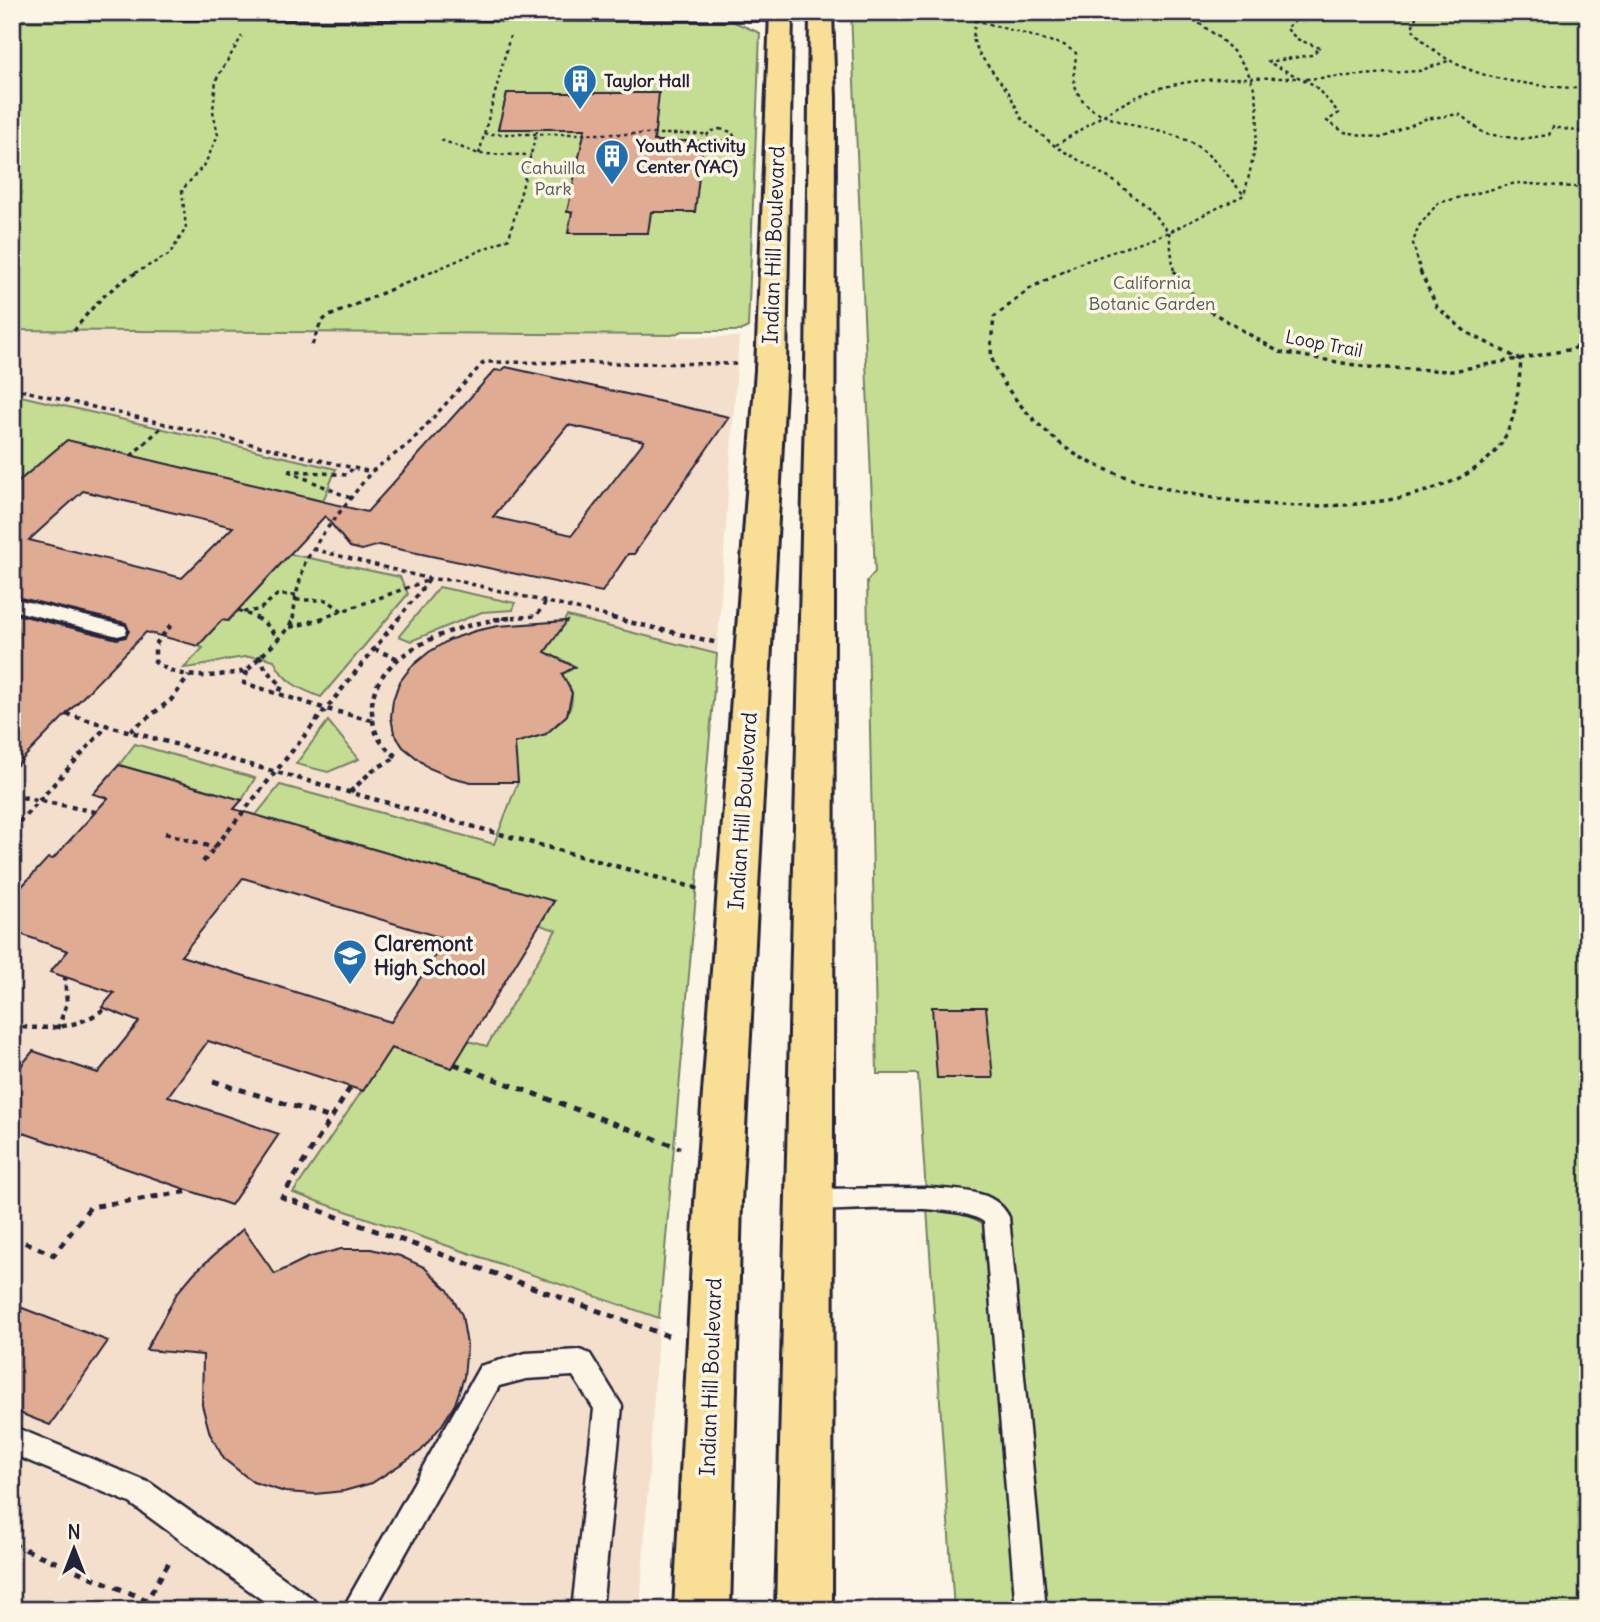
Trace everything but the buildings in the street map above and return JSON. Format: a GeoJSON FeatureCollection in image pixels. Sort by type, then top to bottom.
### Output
{"type":"FeatureCollection","features":[{"type":"Feature","properties":{"kind":"main road"},"geometry":{"type":"LineString","coordinates":[[801,13],[823,99],[804,1610]]}},
{"type":"Feature","properties":{"kind":"main road","name":"Indian Hill Boulevard"},"geometry":{"type":"LineString","coordinates":[[702,1610],[718,1202],[771,370],[801,13]]}},
{"type":"Feature","properties":{"kind":"street"},"geometry":{"type":"LineString","coordinates":[[80,12],[801,13]]}},
{"type":"Feature","properties":{"kind":"lane"},"geometry":{"type":"LineString","coordinates":[[12,604],[118,630]]}},
{"type":"Feature","properties":{"kind":"lane"},"geometry":{"type":"LineString","coordinates":[[810,1200],[931,1199],[979,1204],[996,1217],[1031,1610]]}},
{"type":"Feature","properties":{"kind":"lane"},"geometry":{"type":"LineString","coordinates":[[357,1610],[489,1375],[526,1366],[580,1363],[608,1406],[587,1610]]}},
{"type":"Feature","properties":{"kind":"lane"},"geometry":{"type":"LineString","coordinates":[[12,1440],[140,1493],[302,1610]]}},
{"type":"Feature","properties":{"kind":"path"},"geometry":{"type":"LineString","coordinates":[[976,12],[973,39],[980,55],[1009,93],[1022,119],[1055,146],[1117,183],[1147,206],[1168,232]]}},
{"type":"Feature","properties":{"kind":"path"},"geometry":{"type":"LineString","coordinates":[[1180,12],[1207,28],[1237,54],[1259,100],[1257,144],[1244,195],[1168,232],[1078,264],[1029,289],[994,317],[993,363],[1020,404],[1076,455],[1150,487],[1245,500],[1342,505],[1404,500],[1460,481],[1492,455],[1514,421],[1521,360],[1466,332],[1437,307],[1419,269],[1413,243],[1418,227],[1438,203],[1516,183],[1588,188]]}},
{"type":"Feature","properties":{"kind":"path"},"geometry":{"type":"LineString","coordinates":[[1307,12],[1286,28],[1297,39],[1320,48],[1311,55],[1268,62],[1278,71],[1304,79],[1332,103],[1339,113],[1327,121],[1343,132],[1382,138],[1425,119],[1460,114],[1485,134],[1521,139],[1549,135],[1553,127],[1588,133]]}},
{"type":"Feature","properties":{"kind":"path"},"geometry":{"type":"LineString","coordinates":[[1422,12],[1416,17],[1412,28],[1419,42],[1448,61],[1516,81],[1588,89]]}},
{"type":"Feature","properties":{"kind":"path"},"geometry":{"type":"LineString","coordinates":[[74,331],[97,299],[119,282],[170,254],[186,228],[182,190],[205,164],[218,135],[212,111],[216,80],[230,53],[258,13]]}},
{"type":"Feature","properties":{"kind":"path"},"geometry":{"type":"LineString","coordinates":[[479,154],[510,36],[508,23],[512,13]]}},
{"type":"Feature","properties":{"kind":"path"},"geometry":{"type":"LineString","coordinates":[[975,20],[1064,45],[1076,53],[1075,86],[1086,103],[1107,116],[1186,139],[1209,155],[1244,195]]}},
{"type":"Feature","properties":{"kind":"path"},"geometry":{"type":"LineString","coordinates":[[1055,146],[1141,94],[1186,83],[1419,71],[1448,61]]}},
{"type":"Feature","properties":{"kind":"path"},"geometry":{"type":"LineString","coordinates":[[484,134],[706,134],[725,130],[734,136],[730,140],[716,142],[708,140],[706,134]]}},
{"type":"Feature","properties":{"kind":"path"},"geometry":{"type":"LineString","coordinates":[[312,345],[321,322],[327,317],[509,238],[536,133]]}},
{"type":"Feature","properties":{"kind":"path"},"geometry":{"type":"LineString","coordinates":[[441,141],[479,154],[531,155]]}},
{"type":"Feature","properties":{"kind":"path","name":"Loop Trail"},"geometry":{"type":"LineString","coordinates":[[1168,232],[1174,275],[1203,307],[1279,352],[1367,367],[1452,372],[1573,349],[1588,340]]}},
{"type":"Feature","properties":{"kind":"path"},"geometry":{"type":"LineString","coordinates":[[372,720],[326,709],[244,683],[247,671],[259,655],[290,627],[295,616],[296,597],[305,562],[350,498],[371,472],[410,443],[484,362],[748,364]]}},
{"type":"Feature","properties":{"kind":"path"},"geometry":{"type":"LineString","coordinates":[[12,388],[371,472]]}},
{"type":"Feature","properties":{"kind":"path"},"geometry":{"type":"LineString","coordinates":[[131,456],[165,424]]}},
{"type":"Feature","properties":{"kind":"path"},"geometry":{"type":"LineString","coordinates":[[350,498],[286,470],[347,475],[353,468]]}},
{"type":"Feature","properties":{"kind":"path"},"geometry":{"type":"LineString","coordinates":[[313,549],[430,579],[454,580],[724,645]]}},
{"type":"Feature","properties":{"kind":"path"},"geometry":{"type":"LineString","coordinates":[[290,627],[430,579]]}},
{"type":"Feature","properties":{"kind":"path"},"geometry":{"type":"LineString","coordinates":[[204,862],[430,579]]}},
{"type":"Feature","properties":{"kind":"path"},"geometry":{"type":"LineString","coordinates":[[278,638],[263,621],[241,611],[259,610],[278,595],[327,600],[342,611]]}},
{"type":"Feature","properties":{"kind":"path"},"geometry":{"type":"LineString","coordinates":[[350,793],[373,770],[397,757],[376,739],[369,711],[380,684],[398,660],[426,640],[465,624],[536,616],[546,602]]}},
{"type":"Feature","properties":{"kind":"path"},"geometry":{"type":"LineString","coordinates":[[172,625],[155,645],[155,662],[166,672],[189,676],[247,671]]}},
{"type":"Feature","properties":{"kind":"path"},"geometry":{"type":"LineString","coordinates":[[374,649],[398,660]]}},
{"type":"Feature","properties":{"kind":"path"},"geometry":{"type":"LineString","coordinates":[[259,655],[266,670],[282,686],[278,695]]}},
{"type":"Feature","properties":{"kind":"path"},"geometry":{"type":"LineString","coordinates":[[129,732],[147,715],[170,702],[184,688],[189,676]]}},
{"type":"Feature","properties":{"kind":"path"},"geometry":{"type":"LineString","coordinates":[[66,714],[703,891]]}},
{"type":"Feature","properties":{"kind":"path"},"geometry":{"type":"LineString","coordinates":[[12,830],[107,726]]}},
{"type":"Feature","properties":{"kind":"path"},"geometry":{"type":"LineString","coordinates":[[12,795],[96,812]]}},
{"type":"Feature","properties":{"kind":"path"},"geometry":{"type":"LineString","coordinates":[[165,833],[215,848]]}},
{"type":"Feature","properties":{"kind":"path"},"geometry":{"type":"LineString","coordinates":[[58,1029],[67,1008],[69,990],[65,976]]}},
{"type":"Feature","properties":{"kind":"path"},"geometry":{"type":"LineString","coordinates":[[12,1026],[36,1030],[77,1026],[106,1008]]}},
{"type":"Feature","properties":{"kind":"path"},"geometry":{"type":"LineString","coordinates":[[454,1064],[682,1149]]}},
{"type":"Feature","properties":{"kind":"path"},"geometry":{"type":"LineString","coordinates":[[213,1081],[331,1118]]}},
{"type":"Feature","properties":{"kind":"path"},"geometry":{"type":"LineString","coordinates":[[350,1088],[282,1197],[668,1336]]}},
{"type":"Feature","properties":{"kind":"path"},"geometry":{"type":"LineString","coordinates":[[12,1237],[54,1255],[90,1207],[191,1191]]}},
{"type":"Feature","properties":{"kind":"path"},"geometry":{"type":"LineString","coordinates":[[12,1544],[146,1600],[178,1548]]}},
{"type":"Feature","properties":{"kind":"shaded area","name":"Claremont High School"},"geometry":{"type":"Polygon","coordinates":[[[12,330],[739,337],[717,654],[659,1318],[640,1610],[12,1610],[12,330]]]}},
{"type":"Feature","properties":{"kind":"green space","name":"California Botanic Garden"},"geometry":{"type":"Polygon","coordinates":[[[851,12],[1588,12],[1588,1610],[954,1610],[918,1074],[877,1074],[867,581],[875,572],[851,12]]]}},
{"type":"Feature","properties":{"kind":"green space","name":"Cahuilla Park"},"geometry":{"type":"Polygon","coordinates":[[[12,20],[734,22],[760,33],[748,327],[740,331],[683,331],[672,335],[12,330],[12,20]]]}},
{"type":"Feature","properties":{"kind":"green space"},"geometry":{"type":"Polygon","coordinates":[[[12,394],[336,469],[323,501],[67,440],[12,487],[12,394]]]}},
{"type":"Feature","properties":{"kind":"green space"},"geometry":{"type":"Polygon","coordinates":[[[290,554],[400,577],[408,594],[321,697],[293,684],[282,674],[274,660],[263,657],[184,668],[203,648],[198,646],[222,620],[228,621],[290,554]]]}},
{"type":"Feature","properties":{"kind":"green space"},"geometry":{"type":"Polygon","coordinates":[[[439,587],[515,603],[513,610],[482,612],[411,641],[399,636],[439,587]]]}},
{"type":"Feature","properties":{"kind":"green space"},"geometry":{"type":"Polygon","coordinates":[[[567,616],[717,654],[659,1318],[293,1193],[391,1048],[452,1068],[468,1041],[487,1046],[556,930],[540,925],[554,901],[256,815],[280,785],[494,844],[518,782],[513,744],[543,733],[561,722],[571,705],[572,692],[562,674],[575,666],[545,652],[567,616]]]}},
{"type":"Feature","properties":{"kind":"green space"},"geometry":{"type":"Polygon","coordinates":[[[328,721],[359,759],[328,772],[296,764],[328,721]]]}},
{"type":"Feature","properties":{"kind":"green space"},"geometry":{"type":"Polygon","coordinates":[[[135,744],[255,778],[242,800],[119,765],[135,744]]]}},
{"type":"Feature","properties":{"kind":"place","name":"Taylor Hall"},"geometry":{"type":"Point","coordinates":[580,111]}},
{"type":"Feature","properties":{"kind":"place","name":"Youth Activity Center (YAC)"},"geometry":{"type":"Point","coordinates":[612,186]}},
{"type":"Feature","properties":{"kind":"place","name":"Claremont High School"},"geometry":{"type":"Point","coordinates":[350,986]}}]}
